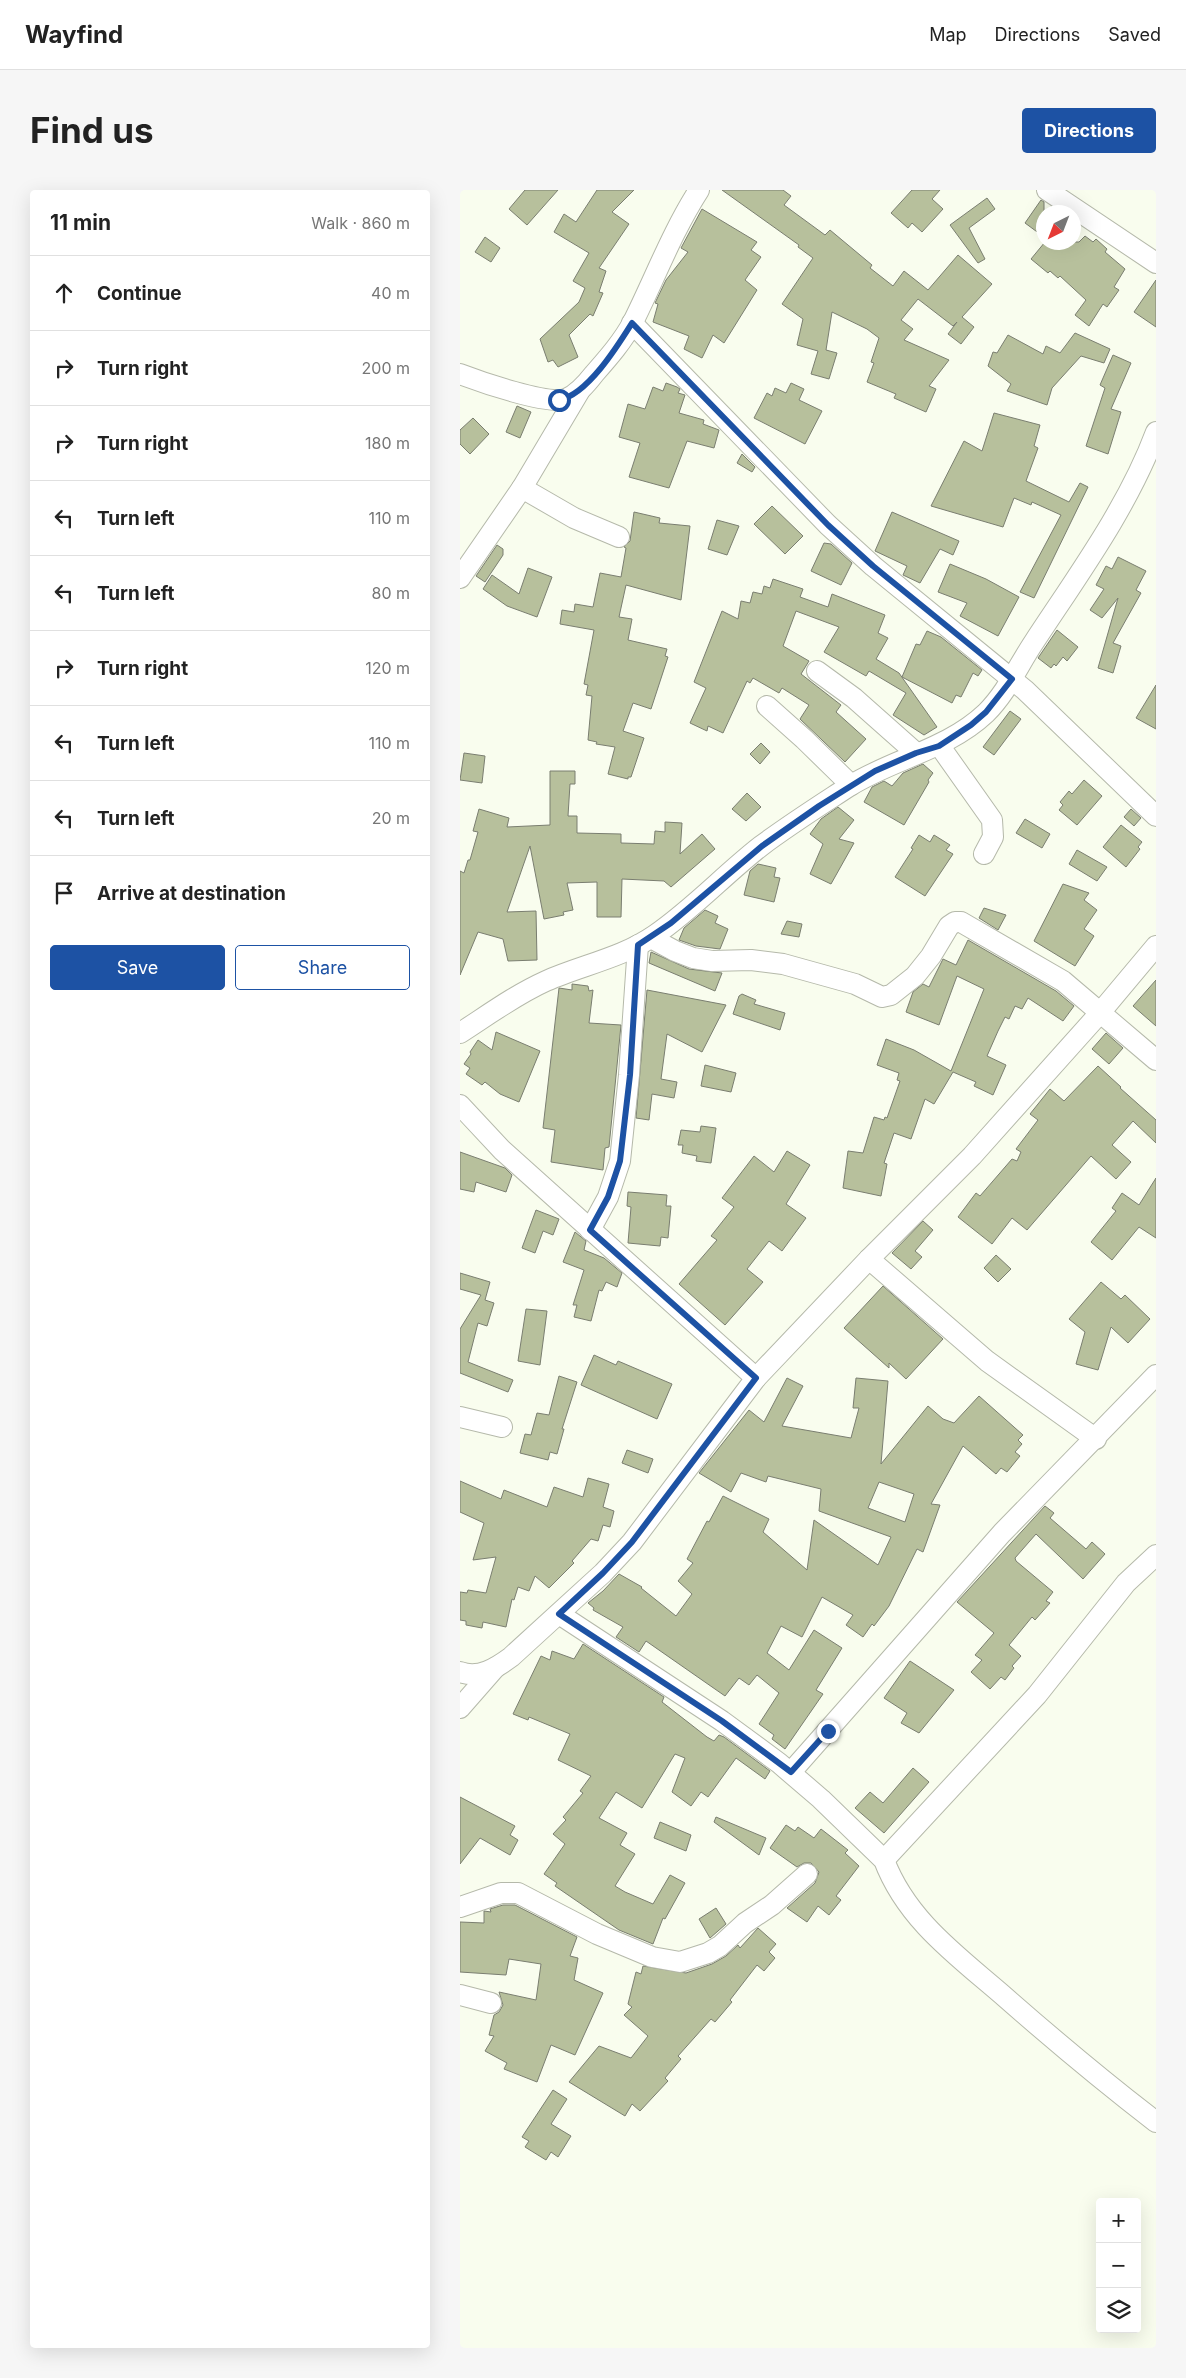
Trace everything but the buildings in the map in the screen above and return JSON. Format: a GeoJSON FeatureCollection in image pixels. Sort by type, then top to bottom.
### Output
{"type":"FeatureCollection","features":[{"type":"Feature","properties":{"kind":"street"},"geometry":{"type":"LineString","coordinates":[[1046,190],[1156,263]]}},
{"type":"Feature","properties":{"kind":"street"},"geometry":{"type":"LineString","coordinates":[[462,575],[522,488],[579,392],[607,359],[632,323],[695,192]]}},
{"type":"Feature","properties":{"kind":"street"},"geometry":{"type":"LineString","coordinates":[[632,323],[828,525],[873,566],[1012,679],[1156,816]]}},
{"type":"Feature","properties":{"kind":"street"},"geometry":{"type":"LineString","coordinates":[[460,374],[514,391],[550,399],[566,399],[579,392]]}},
{"type":"Feature","properties":{"kind":"street"},"geometry":{"type":"LineString","coordinates":[[460,1033],[525,991],[547,980],[614,957],[645,941],[671,923],[762,846],[851,785],[916,753],[939,746],[986,712],[1012,679],[1106,530],[1147,455],[1156,432]]}},
{"type":"Feature","properties":{"kind":"street"},"geometry":{"type":"LineString","coordinates":[[522,488],[574,518],[619,537]]}},
{"type":"Feature","properties":{"kind":"street"},"geometry":{"type":"LineString","coordinates":[[460,552],[462,575]]}},
{"type":"Feature","properties":{"kind":"street"},"geometry":{"type":"LineString","coordinates":[[818,671],[854,698],[916,753]]}},
{"type":"Feature","properties":{"kind":"street"},"geometry":{"type":"LineString","coordinates":[[767,706],[851,785]]}},
{"type":"Feature","properties":{"kind":"street"},"geometry":{"type":"LineString","coordinates":[[939,746],[992,820],[993,837],[984,854]]}},
{"type":"Feature","properties":{"kind":"street"},"geometry":{"type":"LineString","coordinates":[[645,941],[693,958],[712,961],[751,960],[783,964],[855,984],[882,997],[891,996],[915,976],[931,956],[949,926],[955,922],[961,922],[1063,981],[1099,1014],[1156,1060]]}},
{"type":"Feature","properties":{"kind":"street"},"geometry":{"type":"LineString","coordinates":[[590,1230],[608,1197],[620,1161],[645,941]]}},
{"type":"Feature","properties":{"kind":"street"},"geometry":{"type":"LineString","coordinates":[[460,1708],[496,1668],[559,1614],[603,1573],[632,1542],[756,1378],[869,1258],[972,1156],[1099,1014],[1156,946]]}},
{"type":"Feature","properties":{"kind":"street"},"geometry":{"type":"LineString","coordinates":[[460,1105],[502,1150],[756,1378]]}},
{"type":"Feature","properties":{"kind":"street"},"geometry":{"type":"LineString","coordinates":[[869,1258],[987,1361],[1096,1439]]}},
{"type":"Feature","properties":{"kind":"street"},"geometry":{"type":"LineString","coordinates":[[791,1772],[1002,1533],[1096,1439],[1156,1375]]}},
{"type":"Feature","properties":{"kind":"street"},"geometry":{"type":"LineString","coordinates":[[460,1417],[502,1427]]}},
{"type":"Feature","properties":{"kind":"street"},"geometry":{"type":"LineString","coordinates":[[884,1860],[1037,1695],[1121,1589],[1156,1555]]}},
{"type":"Feature","properties":{"kind":"street"},"geometry":{"type":"LineString","coordinates":[[559,1614],[722,1721],[791,1772],[884,1860],[889,1874],[908,1906],[936,1938],[1049,2036],[1156,2122]]}},
{"type":"Feature","properties":{"kind":"street"},"geometry":{"type":"LineString","coordinates":[[460,1672],[478,1675],[496,1668]]}},
{"type":"Feature","properties":{"kind":"street"},"geometry":{"type":"LineString","coordinates":[[460,1908],[501,1894],[518,1893],[597,1934],[652,1957],[680,1962],[708,1954],[720,1946],[745,1923],[772,1905],[807,1874]]}},
{"type":"Feature","properties":{"kind":"street"},"geometry":{"type":"LineString","coordinates":[[460,1995],[490,2002]]}},
{"type":"Feature","properties":{"kind":"route"},"geometry":{"type":"LineString","coordinates":[[559,400],[566,399],[579,392],[607,359],[632,323],[828,525],[873,566],[964,638],[1012,679],[986,712],[971,725],[939,746],[916,753],[875,771],[819,806],[762,846],[671,923],[638,945],[630,1075],[620,1161],[616,1178],[608,1197],[590,1230],[756,1378],[632,1542],[603,1573],[559,1614],[722,1721],[791,1772],[828,1731]]}}]}
